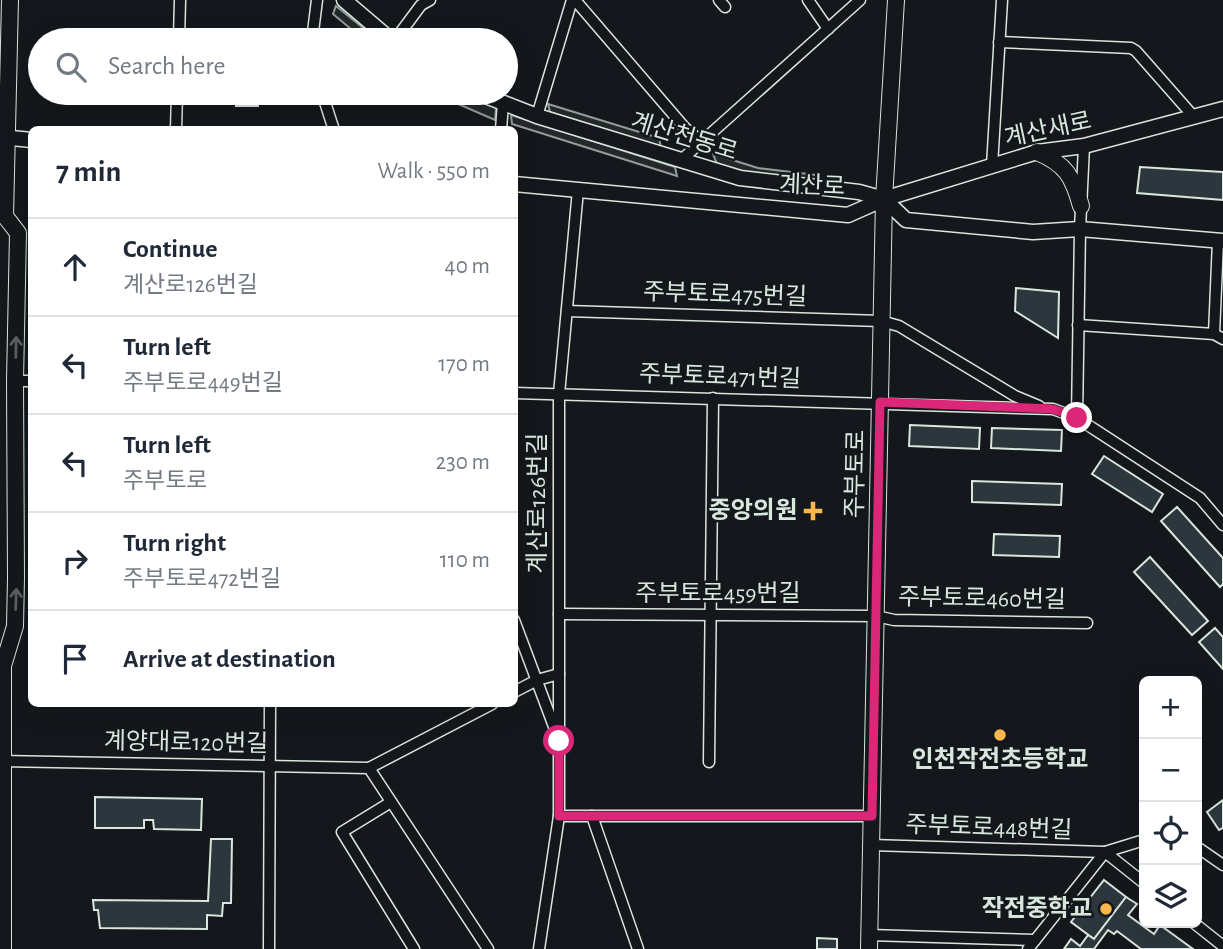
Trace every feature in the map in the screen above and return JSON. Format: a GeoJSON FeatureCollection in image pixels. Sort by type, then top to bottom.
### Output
{"type":"FeatureCollection","features":[{"type":"Feature","properties":{"kind":"main road"},"geometry":{"type":"LineString","coordinates":[[3,949],[2,662],[15,626],[23,381],[18,233],[2,219],[10,0]]}},
{"type":"Feature","properties":{"kind":"main road","name":"주부토로"},"geometry":{"type":"LineString","coordinates":[[869,942],[884,199],[896,0]]}},
{"type":"Feature","properties":{"kind":"main road"},"geometry":{"type":"LineString","coordinates":[[1037,152],[1054,159],[1067,171],[1075,184],[1081,206]]}},
{"type":"Feature","properties":{"kind":"street"},"geometry":{"type":"LineString","coordinates":[[179,28],[180,0]]}},
{"type":"Feature","properties":{"kind":"street"},"geometry":{"type":"LineString","coordinates":[[314,28],[317,0]]}},
{"type":"Feature","properties":{"kind":"street"},"geometry":{"type":"LineString","coordinates":[[344,0],[378,28]]}},
{"type":"Feature","properties":{"kind":"street"},"geometry":{"type":"LineString","coordinates":[[403,28],[421,5],[430,0]]}},
{"type":"Feature","properties":{"kind":"street"},"geometry":{"type":"LineString","coordinates":[[537,116],[574,0]]}},
{"type":"Feature","properties":{"kind":"street"},"geometry":{"type":"LineString","coordinates":[[574,0],[685,128],[701,142]]}},
{"type":"Feature","properties":{"kind":"street"},"geometry":{"type":"LineString","coordinates":[[808,0],[828,29]]}},
{"type":"Feature","properties":{"kind":"street"},"geometry":{"type":"LineString","coordinates":[[680,161],[860,0]]}},
{"type":"Feature","properties":{"kind":"street"},"geometry":{"type":"LineString","coordinates":[[992,166],[1002,0]]}},
{"type":"Feature","properties":{"kind":"street"},"geometry":{"type":"LineString","coordinates":[[999,42],[1131,48],[1194,117]]}},
{"type":"Feature","properties":{"kind":"street"},"geometry":{"type":"LineString","coordinates":[[176,126],[177,105]]}},
{"type":"Feature","properties":{"kind":"street"},"geometry":{"type":"LineString","coordinates":[[326,105],[333,126]]}},
{"type":"Feature","properties":{"kind":"street"},"geometry":{"type":"LineString","coordinates":[[501,126],[503,105]]}},
{"type":"Feature","properties":{"kind":"street","name":"계산천동로"},"geometry":{"type":"LineString","coordinates":[[508,105],[740,178],[859,192],[884,199]]}},
{"type":"Feature","properties":{"kind":"street","name":"계산새로"},"geometry":{"type":"LineString","coordinates":[[884,199],[1037,152],[1084,146],[1223,109]]}},
{"type":"Feature","properties":{"kind":"street"},"geometry":{"type":"LineString","coordinates":[[4,137],[28,140]]}},
{"type":"Feature","properties":{"kind":"street"},"geometry":{"type":"LineString","coordinates":[[1077,418],[1084,146]]}},
{"type":"Feature","properties":{"kind":"street","name":"계산로"},"geometry":{"type":"LineString","coordinates":[[518,184],[848,215],[884,199]]}},
{"type":"Feature","properties":{"kind":"street","name":"계산로126번길"},"geometry":{"type":"LineString","coordinates":[[539,949],[559,816],[559,394],[578,190]]}},
{"type":"Feature","properties":{"kind":"street"},"geometry":{"type":"LineString","coordinates":[[884,199],[906,220],[1033,232],[1080,229],[1221,241],[1218,337],[1078,325]]}},
{"type":"Feature","properties":{"kind":"street","name":"주부토로475번길"},"geometry":{"type":"LineString","coordinates":[[567,311],[881,321]]}},
{"type":"Feature","properties":{"kind":"street"},"geometry":{"type":"LineString","coordinates":[[881,321],[899,326],[1015,396],[1077,418],[1200,498],[1222,522]]}},
{"type":"Feature","properties":{"kind":"street","name":"주부토로471번길"},"geometry":{"type":"LineString","coordinates":[[518,393],[1045,408]]}},
{"type":"Feature","properties":{"kind":"street"},"geometry":{"type":"LineString","coordinates":[[709,761],[713,398]]}},
{"type":"Feature","properties":{"kind":"street","name":"주부토로459번길"},"geometry":{"type":"LineString","coordinates":[[559,614],[876,616]]}},
{"type":"Feature","properties":{"kind":"street","name":"주부토로460번길"},"geometry":{"type":"LineString","coordinates":[[876,616],[894,620],[1087,623]]}},
{"type":"Feature","properties":{"kind":"street"},"geometry":{"type":"LineString","coordinates":[[518,630],[559,741]]}},
{"type":"Feature","properties":{"kind":"street"},"geometry":{"type":"LineString","coordinates":[[518,690],[537,680],[559,674]]}},
{"type":"Feature","properties":{"kind":"street"},"geometry":{"type":"LineString","coordinates":[[269,949],[270,707]]}},
{"type":"Feature","properties":{"kind":"street","name":"계양대로120번길"},"geometry":{"type":"LineString","coordinates":[[2,761],[369,768],[475,707]]}},
{"type":"Feature","properties":{"kind":"street"},"geometry":{"type":"LineString","coordinates":[[369,768],[488,949]]}},
{"type":"Feature","properties":{"kind":"street"},"geometry":{"type":"LineString","coordinates":[[391,802],[342,832],[414,949]]}},
{"type":"Feature","properties":{"kind":"street"},"geometry":{"type":"LineString","coordinates":[[559,816],[872,816]]}},
{"type":"Feature","properties":{"kind":"street"},"geometry":{"type":"LineString","coordinates":[[592,816],[638,949]]}},
{"type":"Feature","properties":{"kind":"street","name":"주부토로448번길"},"geometry":{"type":"LineString","coordinates":[[871,845],[1105,852],[1139,842]]}},
{"type":"Feature","properties":{"kind":"street"},"geometry":{"type":"LineString","coordinates":[[1202,850],[1223,865]]}},
{"type":"Feature","properties":{"kind":"street"},"geometry":{"type":"LineString","coordinates":[[869,942],[1031,944],[1105,852]]}},
{"type":"Feature","properties":{"kind":"street","name":"주부토로448번길"},"geometry":{"type":"LineString","coordinates":[[1105,852],[1139,879]]}},
{"type":"Feature","properties":{"kind":"street"},"geometry":{"type":"LineString","coordinates":[[1200,928],[1223,946]]}},
{"type":"Feature","properties":{"kind":"shaded area"},"geometry":{"type":"Polygon","coordinates":[[[336,6],[363,28],[350,28],[333,14],[336,6]]]}},
{"type":"Feature","properties":{"kind":"shaded area"},"geometry":{"type":"Polygon","coordinates":[[[548,104],[659,138],[661,147],[550,112],[548,104]]]}},
{"type":"Feature","properties":{"kind":"shaded area"},"geometry":{"type":"Polygon","coordinates":[[[461,105],[489,105],[496,108],[495,120],[461,105]]]}},
{"type":"Feature","properties":{"kind":"shaded area"},"geometry":{"type":"Polygon","coordinates":[[[511,115],[675,167],[677,176],[512,124],[511,115]]]}},
{"type":"Feature","properties":{"kind":"shaded area"},"geometry":{"type":"Polygon","coordinates":[[[713,154],[758,168],[816,175],[819,183],[763,177],[717,164],[713,154]]]}},
{"type":"Feature","properties":{"kind":"building"},"geometry":{"type":"Polygon","coordinates":[[[1140,167],[1223,172],[1223,200],[1137,193],[1140,167]]]}},
{"type":"Feature","properties":{"kind":"building"},"geometry":{"type":"Polygon","coordinates":[[[1016,288],[1059,292],[1058,338],[1015,311],[1016,288]]]}},
{"type":"Feature","properties":{"kind":"building"},"geometry":{"type":"Polygon","coordinates":[[[910,425],[980,428],[979,449],[909,446],[910,425]]]}},
{"type":"Feature","properties":{"kind":"building"},"geometry":{"type":"Polygon","coordinates":[[[992,428],[1062,430],[1061,451],[991,448],[992,428]]]}},
{"type":"Feature","properties":{"kind":"building"},"geometry":{"type":"Polygon","coordinates":[[[1104,456],[1163,494],[1152,512],[1092,474],[1104,456]]]}},
{"type":"Feature","properties":{"kind":"building"},"geometry":{"type":"Polygon","coordinates":[[[972,481],[1062,484],[1061,505],[972,502],[972,481]]]}},
{"type":"Feature","properties":{"kind":"building"},"geometry":{"type":"Polygon","coordinates":[[[1177,507],[1223,558],[1223,584],[1220,587],[1161,521],[1177,507]]]}},
{"type":"Feature","properties":{"kind":"building"},"geometry":{"type":"Polygon","coordinates":[[[994,534],[1060,536],[1059,557],[993,555],[994,534]]]}},
{"type":"Feature","properties":{"kind":"building"},"geometry":{"type":"Polygon","coordinates":[[[1150,557],[1208,621],[1192,635],[1134,572],[1150,557]]]}},
{"type":"Feature","properties":{"kind":"building"},"geometry":{"type":"Polygon","coordinates":[[[1215,628],[1223,637],[1223,669],[1199,642],[1215,628]]]}},
{"type":"Feature","properties":{"kind":"building"},"geometry":{"type":"Polygon","coordinates":[[[95,797],[202,799],[201,830],[154,829],[153,820],[144,820],[144,828],[95,828],[95,797]]]}},
{"type":"Feature","properties":{"kind":"building"},"geometry":{"type":"Polygon","coordinates":[[[1223,800],[1223,828],[1219,830],[1207,812],[1223,800]]]}},
{"type":"Feature","properties":{"kind":"building"},"geometry":{"type":"Polygon","coordinates":[[[211,839],[232,839],[231,903],[223,903],[222,916],[207,915],[207,929],[100,928],[98,910],[94,910],[93,900],[208,901],[211,839]]]}},
{"type":"Feature","properties":{"kind":"building"},"geometry":{"type":"Polygon","coordinates":[[[1104,880],[1126,897],[1094,939],[1071,922],[1104,880]]]}},
{"type":"Feature","properties":{"kind":"building"},"geometry":{"type":"Polygon","coordinates":[[[1126,897],[1137,904],[1128,915],[1139,923],[1139,928],[1146,928],[1154,934],[1158,928],[1164,928],[1193,949],[1141,949],[1117,931],[1114,934],[1108,930],[1094,949],[1064,949],[1071,939],[1080,946],[1088,935],[1094,939],[1126,897]]]}},
{"type":"Feature","properties":{"kind":"building"},"geometry":{"type":"Polygon","coordinates":[[[817,938],[837,939],[837,949],[817,949],[817,938]]]}},
{"type":"Feature","properties":{"kind":"place","name":"중앙의원"},"geometry":{"type":"Point","coordinates":[813,511]}},
{"type":"Feature","properties":{"kind":"place","name":"인천작전초등학교"},"geometry":{"type":"Point","coordinates":[1000,735]}},
{"type":"Feature","properties":{"kind":"place","name":"작전중학교"},"geometry":{"type":"Point","coordinates":[1106,909]}},
{"type":"Feature","properties":{"kind":"route"},"geometry":{"type":"LineString","coordinates":[[559,741],[559,816],[872,816],[880,402],[1053,409],[1077,418]]}}]}
